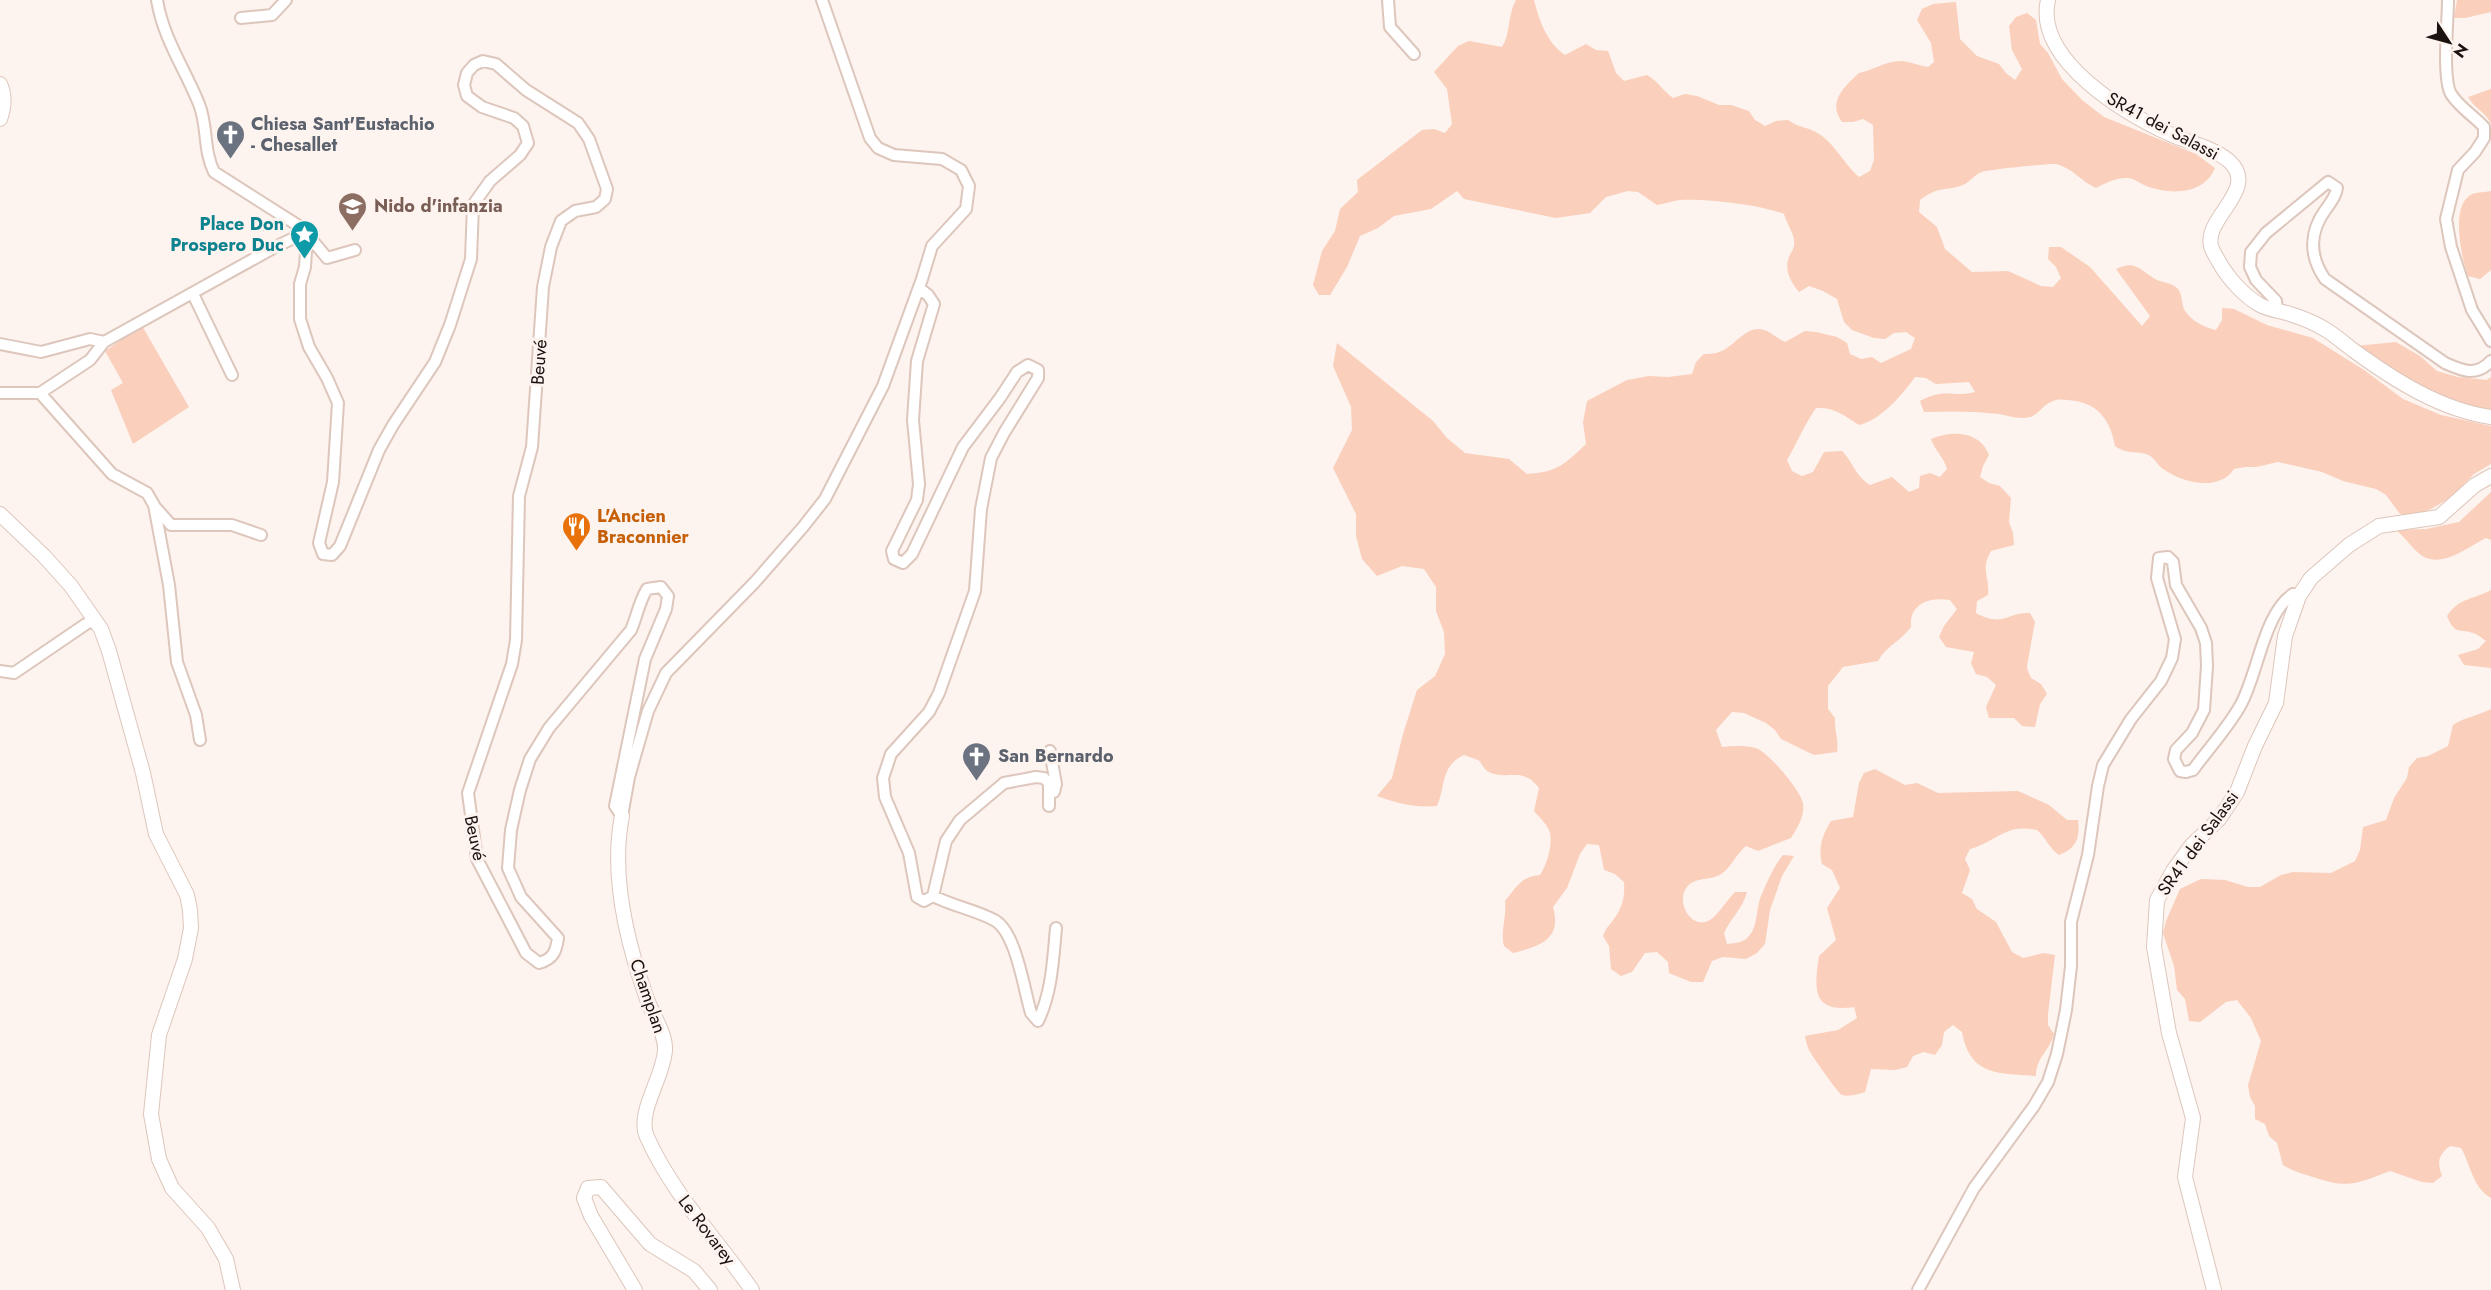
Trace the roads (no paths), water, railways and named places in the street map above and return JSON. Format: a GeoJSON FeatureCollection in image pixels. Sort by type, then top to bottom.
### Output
{"type":"FeatureCollection","features":[{"type":"Feature","properties":{"kind":"street"},"geometry":{"type":"LineString","coordinates":[[157,0],[168,40],[201,107],[207,159],[214,172],[302,228],[327,258],[356,250]]}},
{"type":"Feature","properties":{"kind":"street"},"geometry":{"type":"LineString","coordinates":[[241,18],[272,15],[286,0]]}},
{"type":"Feature","properties":{"kind":"street"},"geometry":{"type":"LineString","coordinates":[[622,816],[629,777],[648,711],[666,673],[755,582],[825,499],[883,386],[932,246],[966,209],[969,186],[961,170],[942,159],[894,154],[878,148],[870,138],[822,0]]}},
{"type":"Feature","properties":{"kind":"street"},"geometry":{"type":"LineString","coordinates":[[1388,0],[1390,27],[1413,54]]}},
{"type":"Feature","properties":{"kind":"street","name":"SR41 dei Salassi"},"geometry":{"type":"LineString","coordinates":[[2048,0],[2046,9],[2053,40],[2061,55],[2088,84],[2120,107],[2170,134],[2212,151],[2231,162],[2238,176],[2238,191],[2212,226],[2211,246],[2221,266],[2240,288],[2260,305],[2327,331],[2380,369],[2437,402],[2468,414],[2491,417]]}},
{"type":"Feature","properties":{"kind":"street"},"geometry":{"type":"LineString","coordinates":[[2448,0],[2447,73],[2449,86],[2462,106],[2484,128],[2484,138],[2475,152],[2458,170],[2446,219],[2451,247],[2472,310],[2491,341]]}},
{"type":"Feature","properties":{"kind":"street","name":"Beuvé"},"geometry":{"type":"LineString","coordinates":[[307,235],[306,267],[300,284],[300,319],[309,347],[338,403],[333,482],[319,543],[323,554],[328,556],[340,546],[388,433],[435,362],[468,273],[471,259],[473,205],[490,181],[520,155],[528,143],[523,126],[514,118],[482,107],[467,96],[464,85],[467,73],[474,65],[483,61],[496,64],[526,90],[569,116],[585,131],[607,189],[605,199],[596,207],[575,211],[561,220],[551,247],[543,287],[532,447],[519,496],[516,640],[512,664],[468,793],[477,859],[526,953],[539,963],[547,961],[556,951],[558,938],[521,897],[508,868],[511,830],[530,759],[549,728],[631,630],[641,599],[647,589],[661,587],[668,596],[666,609],[645,659],[636,700],[615,806],[622,816]]}},
{"type":"Feature","properties":{"kind":"street"},"geometry":{"type":"LineString","coordinates":[[0,84],[3,90],[3,110],[0,119]]}},
{"type":"Feature","properties":{"kind":"street"},"geometry":{"type":"LineString","coordinates":[[2277,310],[2276,301],[2256,280],[2250,267],[2251,252],[2266,233],[2328,182],[2337,188],[2337,193],[2318,221],[2312,249],[2316,267],[2325,279],[2445,363],[2462,371],[2475,372],[2485,368],[2491,361]]}},
{"type":"Feature","properties":{"kind":"street"},"geometry":{"type":"LineString","coordinates":[[0,393],[40,393],[90,360],[104,342],[286,241],[307,235]]}},
{"type":"Feature","properties":{"kind":"street"},"geometry":{"type":"LineString","coordinates":[[919,288],[934,304],[917,361],[913,420],[919,484],[917,500],[892,551],[894,559],[903,563],[912,554],[963,447],[1017,372],[1028,365],[1038,370],[1038,378],[991,458],[981,509],[975,591],[939,693],[929,712],[891,754],[883,777],[885,797],[909,853],[917,897],[924,901],[933,896],[946,841],[960,820],[1004,783],[1036,777],[1044,778],[1049,783],[1049,806],[1056,784],[1050,751]]}},
{"type":"Feature","properties":{"kind":"street"},"geometry":{"type":"LineString","coordinates":[[193,294],[232,375]]}},
{"type":"Feature","properties":{"kind":"street"},"geometry":{"type":"LineString","coordinates":[[0,344],[41,352],[90,339],[104,342]]}},
{"type":"Feature","properties":{"kind":"street"},"geometry":{"type":"LineString","coordinates":[[40,393],[112,474],[147,493],[162,517],[171,525],[232,525],[261,535]]}},
{"type":"Feature","properties":{"kind":"street","name":"SR41 dei Salassi"},"geometry":{"type":"LineString","coordinates":[[2214,1290],[2185,1177],[2193,1118],[2169,1033],[2154,947],[2157,900],[2191,846],[2219,819],[2237,792],[2276,702],[2285,636],[2299,596],[2319,572],[2349,545],[2379,526],[2439,517],[2475,485],[2491,477]]}},
{"type":"Feature","properties":{"kind":"street"},"geometry":{"type":"LineString","coordinates":[[154,505],[169,585],[177,662],[196,715],[201,740]]}},
{"type":"Feature","properties":{"kind":"street"},"geometry":{"type":"LineString","coordinates":[[0,514],[44,556],[71,586],[95,620],[110,651],[143,773],[156,834],[187,895],[191,928],[185,959],[159,1035],[151,1114],[159,1159],[172,1188],[208,1228],[226,1259],[233,1290]]}},
{"type":"Feature","properties":{"kind":"street"},"geometry":{"type":"LineString","coordinates":[[1918,1290],[1974,1188],[2034,1106],[2048,1082],[2057,1054],[2066,1010],[2071,966],[2071,922],[2088,855],[2103,765],[2131,718],[2161,681],[2172,658],[2175,639],[2157,578],[2159,558],[2168,557],[2173,562],[2175,585],[2200,628],[2206,644],[2204,710],[2192,733],[2176,750],[2174,759],[2180,771],[2193,770],[2240,706],[2274,619],[2285,599],[2293,594],[2299,596]]}},
{"type":"Feature","properties":{"kind":"street"},"geometry":{"type":"LineString","coordinates":[[0,671],[14,673],[70,634],[95,620]]}},
{"type":"Feature","properties":{"kind":"street","name":"Champlan"},"geometry":{"type":"LineString","coordinates":[[622,816],[619,831],[619,866],[623,910],[634,961],[665,1049],[645,1115],[645,1134],[663,1169]]}},
{"type":"Feature","properties":{"kind":"street"},"geometry":{"type":"LineString","coordinates":[[933,896],[995,920],[1004,928],[1011,942],[1031,1013],[1038,1021],[1045,1006],[1053,969],[1056,928]]}},
{"type":"Feature","properties":{"kind":"street","name":"Le Rovarey"},"geometry":{"type":"LineString","coordinates":[[663,1169],[691,1213],[752,1290]]}},
{"type":"Feature","properties":{"kind":"street","name":"Le Rovarey"},"geometry":{"type":"LineString","coordinates":[[635,1290],[591,1216],[584,1198],[588,1188],[602,1187],[650,1245],[694,1271],[710,1290]]}},
{"type":"Feature","properties":{"kind":"place","name":"Chiesa Sant'Eustachio - Chesallet"},"geometry":{"type":"Point","coordinates":[230,160]}},
{"type":"Feature","properties":{"kind":"place","name":"Nido d'infanzia"},"geometry":{"type":"Point","coordinates":[353,232]}},
{"type":"Feature","properties":{"kind":"place","name":"Place Don Prospero Duc"},"geometry":{"type":"Point","coordinates":[305,260]}},
{"type":"Feature","properties":{"kind":"place","name":"L'Ancien Braconnier"},"geometry":{"type":"Point","coordinates":[576,552]}},
{"type":"Feature","properties":{"kind":"place","name":"San Bernardo"},"geometry":{"type":"Point","coordinates":[977,782]}}]}
